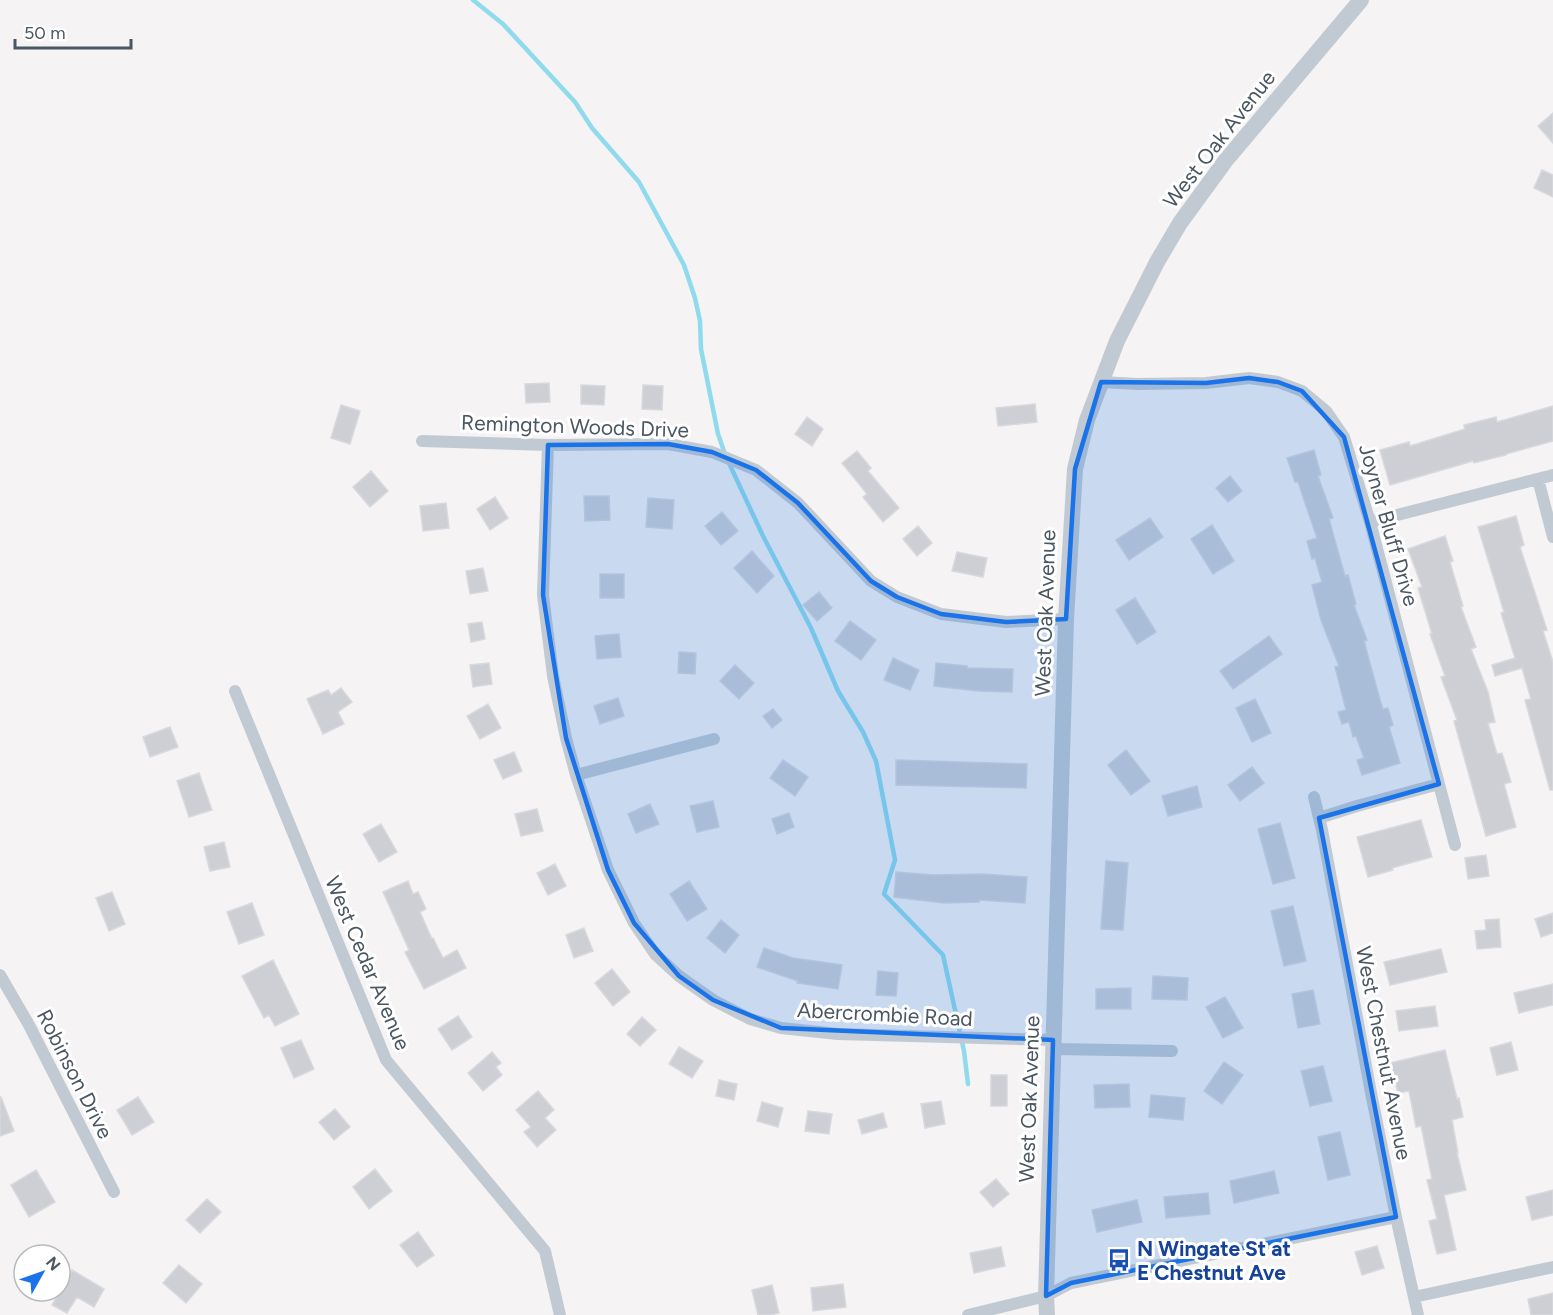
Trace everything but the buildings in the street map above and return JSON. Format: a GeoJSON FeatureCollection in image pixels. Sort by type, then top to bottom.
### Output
{"type":"FeatureCollection","features":[{"type":"Feature","properties":{"kind":"street","name":"West Oak Avenue"},"geometry":{"type":"LineString","coordinates":[[1047,1315],[1066,619],[1075,469],[1087,420],[1117,341],[1157,262],[1180,223],[1226,160],[1361,0]]}},
{"type":"Feature","properties":{"kind":"street","name":"Joyner Bluff Drive"},"geometry":{"type":"LineString","coordinates":[[1101,382],[1206,383],[1250,378],[1278,382],[1302,391],[1326,411],[1344,436],[1370,522],[1455,845]]}},
{"type":"Feature","properties":{"kind":"street","name":"Remington Woods Drive"},"geometry":{"type":"LineString","coordinates":[[422,441],[548,445],[668,444],[712,452],[756,470],[790,496],[871,580],[897,597],[941,614],[963,617],[1006,622],[1066,619]]}},
{"type":"Feature","properties":{"kind":"street","name":"Abercrombie Road"},"geometry":{"type":"LineString","coordinates":[[548,445],[543,595],[553,676],[576,775],[608,870],[634,923],[656,954],[679,976],[712,1000],[750,1019],[781,1028],[838,1034],[1172,1051]]}},
{"type":"Feature","properties":{"kind":"street"},"geometry":{"type":"LineString","coordinates":[[1370,522],[1553,475]]}},
{"type":"Feature","properties":{"kind":"street"},"geometry":{"type":"LineString","coordinates":[[1538,479],[1553,537]]}},
{"type":"Feature","properties":{"kind":"street","name":"West Cedar Avenue"},"geometry":{"type":"LineString","coordinates":[[235,690],[386,1060],[545,1251],[561,1315]]}},
{"type":"Feature","properties":{"kind":"street"},"geometry":{"type":"LineString","coordinates":[[576,775],[714,739]]}},
{"type":"Feature","properties":{"kind":"street"},"geometry":{"type":"LineString","coordinates":[[1319,818],[1438,784]]}},
{"type":"Feature","properties":{"kind":"street","name":"West Chestnut Avenue"},"geometry":{"type":"LineString","coordinates":[[1314,797],[1396,1217],[1418,1315]]}},
{"type":"Feature","properties":{"kind":"street","name":"Robinson Drive"},"geometry":{"type":"LineString","coordinates":[[0,975],[29,1025],[114,1191]]}},
{"type":"Feature","properties":{"kind":"street"},"geometry":{"type":"LineString","coordinates":[[968,1315],[1046,1296],[1071,1283],[1396,1217]]}},
{"type":"Feature","properties":{"kind":"street"},"geometry":{"type":"LineString","coordinates":[[1414,1297],[1553,1267]]}},
{"type":"Feature","properties":{"kind":"highlighted area"},"geometry":{"type":"Polygon","coordinates":[[[1249,378],[1278,382],[1302,391],[1344,437],[1439,784],[1319,818],[1396,1217],[1071,1283],[1046,1296],[1053,1040],[781,1028],[713,1000],[679,976],[634,923],[608,870],[566,738],[543,595],[548,445],[668,444],[712,452],[756,470],[798,503],[871,581],[897,597],[941,614],[1006,622],[1066,619],[1075,469],[1101,382],[1206,383],[1249,378]]]}},
{"type":"Feature","properties":{"kind":"waterway"},"geometry":{"type":"LineString","coordinates":[[473,0],[503,24],[575,102],[592,128],[639,182],[684,265],[695,298],[700,321],[701,349],[718,434],[725,454]]}},
{"type":"Feature","properties":{"kind":"waterway"},"geometry":{"type":"LineString","coordinates":[[728,461],[763,536],[811,628],[838,691],[863,732],[876,761],[895,860],[884,894],[943,955],[964,1051],[968,1084]]}},
{"type":"Feature","properties":{"kind":"place","name":"N Wingate St at E Chestnut Ave"},"geometry":{"type":"Point","coordinates":[1119,1260]}}]}
